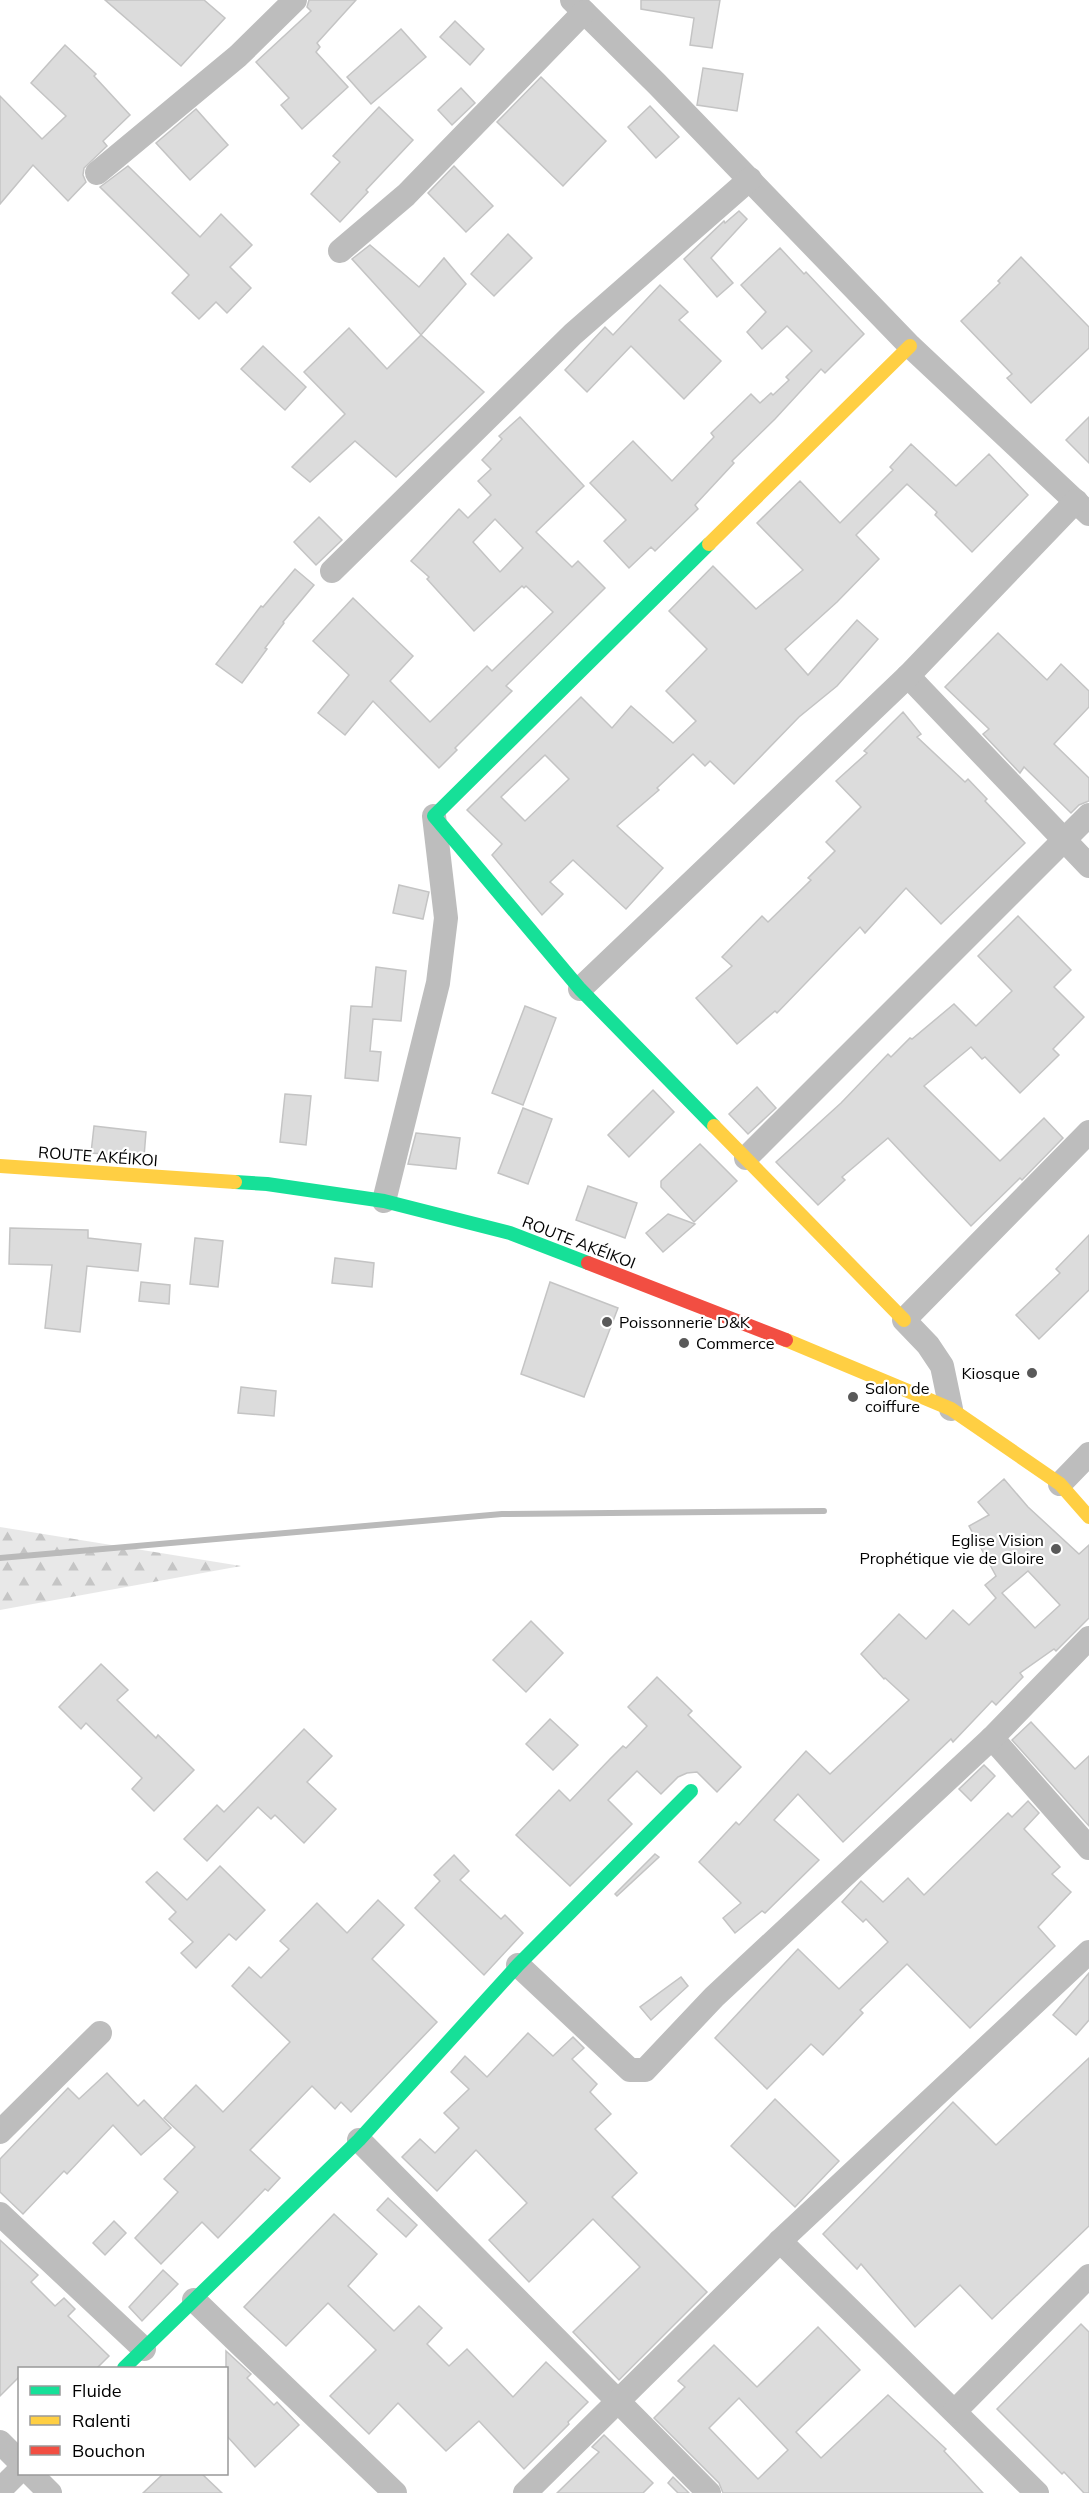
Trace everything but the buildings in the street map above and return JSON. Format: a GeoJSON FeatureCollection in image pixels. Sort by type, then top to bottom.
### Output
{"type":"FeatureCollection","features":[{"type":"Feature","properties":{"kind":"street"},"geometry":{"type":"LineString","coordinates":[[97,173],[238,56],[295,0]]}},
{"type":"Feature","properties":{"kind":"street"},"geometry":{"type":"LineString","coordinates":[[340,251],[406,195],[578,6],[750,179],[910,346],[1083,508],[580,989]]}},
{"type":"Feature","properties":{"kind":"street"},"geometry":{"type":"LineString","coordinates":[[332,571],[573,334],[750,179]]}},
{"type":"Feature","properties":{"kind":"street"},"geometry":{"type":"LineString","coordinates":[[434,816],[910,346]]}},
{"type":"Feature","properties":{"kind":"street"},"geometry":{"type":"LineString","coordinates":[[908,676],[1089,866]]}},
{"type":"Feature","properties":{"kind":"street"},"geometry":{"type":"LineString","coordinates":[[746,1158],[1089,815]]}},
{"type":"Feature","properties":{"kind":"street"},"geometry":{"type":"LineString","coordinates":[[434,816],[580,989],[928,1345],[942,1366],[951,1409]]}},
{"type":"Feature","properties":{"kind":"street"},"geometry":{"type":"LineString","coordinates":[[384,1202],[438,983],[442,953],[446,918],[434,816]]}},
{"type":"Feature","properties":{"kind":"street"},"geometry":{"type":"LineString","coordinates":[[903,1320],[1089,1132]]}},
{"type":"Feature","properties":{"kind":"street","name":"ROUTE AKÉIKOI"},"geometry":{"type":"LineString","coordinates":[[0,1166],[267,1184],[384,1202],[510,1233],[852,1366],[951,1409],[1060,1484],[1089,1517]]}},
{"type":"Feature","properties":{"kind":"street"},"geometry":{"type":"LineString","coordinates":[[1060,1484],[1089,1454]]}},
{"type":"Feature","properties":{"kind":"street"},"geometry":{"type":"LineString","coordinates":[[518,1965],[630,2070],[645,2070],[714,1997],[992,1738],[1089,1638]]}},
{"type":"Feature","properties":{"kind":"street"},"geometry":{"type":"LineString","coordinates":[[992,1738],[1089,1848]]}},
{"type":"Feature","properties":{"kind":"street"},"geometry":{"type":"LineString","coordinates":[[125,2367],[359,2140],[518,1965],[691,1791]]}},
{"type":"Feature","properties":{"kind":"street"},"geometry":{"type":"LineString","coordinates":[[525,2493],[780,2241],[1089,1952]]}},
{"type":"Feature","properties":{"kind":"street"},"geometry":{"type":"LineString","coordinates":[[0,2132],[100,2033]]}},
{"type":"Feature","properties":{"kind":"street"},"geometry":{"type":"LineString","coordinates":[[359,2140],[709,2493]]}},
{"type":"Feature","properties":{"kind":"street"},"geometry":{"type":"LineString","coordinates":[[0,2214],[144,2349]]}},
{"type":"Feature","properties":{"kind":"street"},"geometry":{"type":"LineString","coordinates":[[780,2241],[1037,2493]]}},
{"type":"Feature","properties":{"kind":"street"},"geometry":{"type":"LineString","coordinates":[[955,2411],[1089,2276]]}},
{"type":"Feature","properties":{"kind":"street"},"geometry":{"type":"LineString","coordinates":[[194,2300],[395,2493]]}},
{"type":"Feature","properties":{"kind":"street"},"geometry":{"type":"LineString","coordinates":[[0,2442],[18,2460]]}},
{"type":"Feature","properties":{"kind":"street"},"geometry":{"type":"LineString","coordinates":[[0,2490],[18,2472]]}},
{"type":"Feature","properties":{"kind":"street"},"geometry":{"type":"LineString","coordinates":[[32,2475],[50,2493]]}},
{"type":"Feature","properties":{"kind":"green space"},"geometry":{"type":"Polygon","coordinates":[[[0,1527],[241,1566],[0,1610],[0,1527]]]}},
{"type":"Feature","properties":{"kind":"waterway"},"geometry":{"type":"LineString","coordinates":[[0,1558],[502,1514],[824,1511]]}},
{"type":"Feature","properties":{"kind":"traffic: fast"},"geometry":{"type":"LineString","coordinates":[[709,544],[434,816],[580,989],[714,1126]]}},
{"type":"Feature","properties":{"kind":"traffic: fast"},"geometry":{"type":"LineString","coordinates":[[235,1182],[267,1184],[384,1201],[510,1233],[588,1263]]}},
{"type":"Feature","properties":{"kind":"traffic: fast"},"geometry":{"type":"LineString","coordinates":[[125,2367],[359,2140],[518,1965],[691,1791]]}},
{"type":"Feature","properties":{"kind":"traffic: slow"},"geometry":{"type":"LineString","coordinates":[[709,544],[910,346]]}},
{"type":"Feature","properties":{"kind":"traffic: slow"},"geometry":{"type":"LineString","coordinates":[[714,1126],[904,1320]]}},
{"type":"Feature","properties":{"kind":"traffic: slow"},"geometry":{"type":"LineString","coordinates":[[0,1166],[235,1182]]}},
{"type":"Feature","properties":{"kind":"traffic: slow"},"geometry":{"type":"LineString","coordinates":[[786,1340],[951,1409],[1060,1484],[1089,1517]]}},
{"type":"Feature","properties":{"kind":"traffic: jam"},"geometry":{"type":"LineString","coordinates":[[588,1263],[786,1340]]}},
{"type":"Feature","properties":{"kind":"place","name":"Poissonnerie D&K"},"geometry":{"type":"Point","coordinates":[607,1322]}},
{"type":"Feature","properties":{"kind":"place","name":"Commerce"},"geometry":{"type":"Point","coordinates":[684,1343]}},
{"type":"Feature","properties":{"kind":"place","name":"Kiosque"},"geometry":{"type":"Point","coordinates":[1032,1373]}},
{"type":"Feature","properties":{"kind":"place","name":"Salon de coiffure"},"geometry":{"type":"Point","coordinates":[853,1397]}},
{"type":"Feature","properties":{"kind":"place","name":"Eglise Vision Prophétique vie de Gloire"},"geometry":{"type":"Point","coordinates":[1056,1549]}}]}
